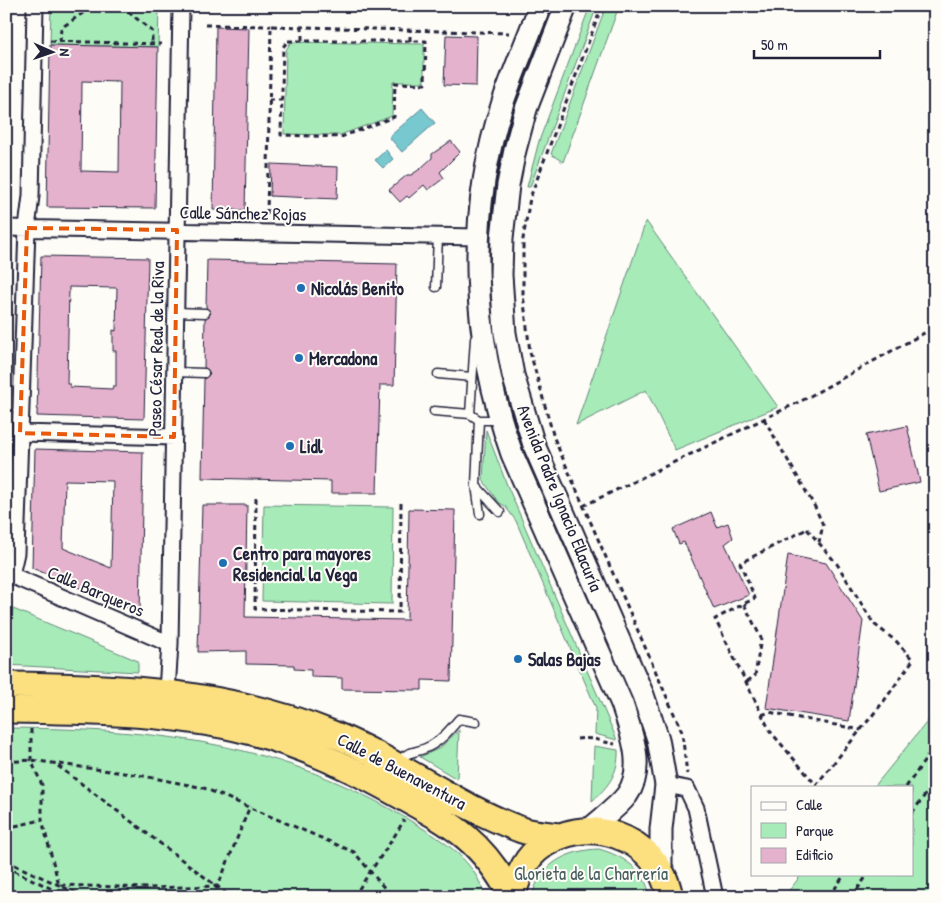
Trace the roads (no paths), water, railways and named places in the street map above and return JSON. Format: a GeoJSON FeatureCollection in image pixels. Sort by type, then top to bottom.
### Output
{"type":"FeatureCollection","features":[{"type":"Feature","properties":{"kind":"highway","name":"Calle de Buenaventura"},"geometry":{"type":"LineString","coordinates":[[6,685],[167,691],[242,705],[334,734],[398,765],[481,813],[524,831],[559,836]]}},
{"type":"Feature","properties":{"kind":"highway","name":"Calle de Buenaventura"},"geometry":{"type":"LineString","coordinates":[[6,710],[102,712],[164,717],[236,728],[324,757],[411,802],[469,839],[488,856],[498,870],[512,897]]}},
{"type":"Feature","properties":{"kind":"highway"},"geometry":{"type":"LineString","coordinates":[[512,897],[520,871],[537,850],[559,836],[589,830],[618,834],[642,848],[661,870],[670,897]]}},
{"type":"Feature","properties":{"kind":"main road","name":"Avenida Padre Ignacio Ellacuría"},"geometry":{"type":"LineString","coordinates":[[540,6],[503,104],[485,181],[478,237],[478,307],[488,369],[500,420],[512,454],[622,704],[635,745],[636,769],[627,794],[589,830]]}},
{"type":"Feature","properties":{"kind":"main road","name":"Avenida Padre Ignacio Ellacuría"},"geometry":{"type":"LineString","coordinates":[[566,6],[526,109],[514,150],[502,238],[501,275],[505,333],[520,399],[534,445],[574,509],[658,739],[666,785],[661,829],[661,870]]}},
{"type":"Feature","properties":{"kind":"street"},"geometry":{"type":"LineString","coordinates":[[9,574],[16,554],[27,228],[31,196],[35,6]]}},
{"type":"Feature","properties":{"kind":"street","name":"Paseo César Real de la Riva"},"geometry":{"type":"LineString","coordinates":[[167,691],[170,644],[181,6]]}},
{"type":"Feature","properties":{"kind":"street","name":"Calle Sánchez Rojas"},"geometry":{"type":"LineString","coordinates":[[6,228],[478,237]]}},
{"type":"Feature","properties":{"kind":"street"},"geometry":{"type":"LineString","coordinates":[[20,433],[174,436]]}},
{"type":"Feature","properties":{"kind":"street","name":"Calle Barqueros"},"geometry":{"type":"LineString","coordinates":[[9,574],[170,644]]}},
{"type":"Feature","properties":{"kind":"street"},"geometry":{"type":"LineString","coordinates":[[666,785],[687,789],[696,808],[715,897]]}},
{"type":"Feature","properties":{"kind":"lane"},"geometry":{"type":"LineString","coordinates":[[436,287],[438,236]]}},
{"type":"Feature","properties":{"kind":"lane","name":"Avenida Padre Ignacio Ellacuría"},"geometry":{"type":"LineString","coordinates":[[470,414],[478,307]]}},
{"type":"Feature","properties":{"kind":"lane"},"geometry":{"type":"LineString","coordinates":[[176,312],[205,313]]}},
{"type":"Feature","properties":{"kind":"lane"},"geometry":{"type":"LineString","coordinates":[[174,372],[204,373]]}},
{"type":"Feature","properties":{"kind":"lane"},"geometry":{"type":"LineString","coordinates":[[438,374],[472,377]]}},
{"type":"Feature","properties":{"kind":"lane"},"geometry":{"type":"LineString","coordinates":[[434,411],[470,414],[479,420],[500,420]]}},
{"type":"Feature","properties":{"kind":"lane"},"geometry":{"type":"LineString","coordinates":[[479,420],[476,485],[480,514]]}},
{"type":"Feature","properties":{"kind":"lane"},"geometry":{"type":"LineString","coordinates":[[476,485],[500,512]]}},
{"type":"Feature","properties":{"kind":"lane"},"geometry":{"type":"LineString","coordinates":[[398,765],[401,758],[426,748],[444,737],[459,719],[476,722]]}},
{"type":"Feature","properties":{"kind":"water"},"geometry":{"type":"Polygon","coordinates":[[[422,108],[435,123],[402,152],[389,137],[422,108]]]}},
{"type":"Feature","properties":{"kind":"water"},"geometry":{"type":"Polygon","coordinates":[[[386,150],[393,159],[383,168],[375,160],[386,150]]]}},
{"type":"Feature","properties":{"kind":"place","name":"Nicolás Benito"},"geometry":{"type":"Point","coordinates":[301,288]}},
{"type":"Feature","properties":{"kind":"place","name":"Mercadona"},"geometry":{"type":"Point","coordinates":[299,358]}},
{"type":"Feature","properties":{"kind":"place","name":"Lidl"},"geometry":{"type":"Point","coordinates":[290,446]}},
{"type":"Feature","properties":{"kind":"place","name":"Centro para mayores Residencial la Vega"},"geometry":{"type":"Point","coordinates":[223,563]}},
{"type":"Feature","properties":{"kind":"place","name":"Salas Bajas"},"geometry":{"type":"Point","coordinates":[518,659]}},
{"type":"Feature","properties":{"kind":"park label","name":"Glorieta de la Charrería"},"geometry":{"type":"Point","coordinates":[591,873]}}]}
